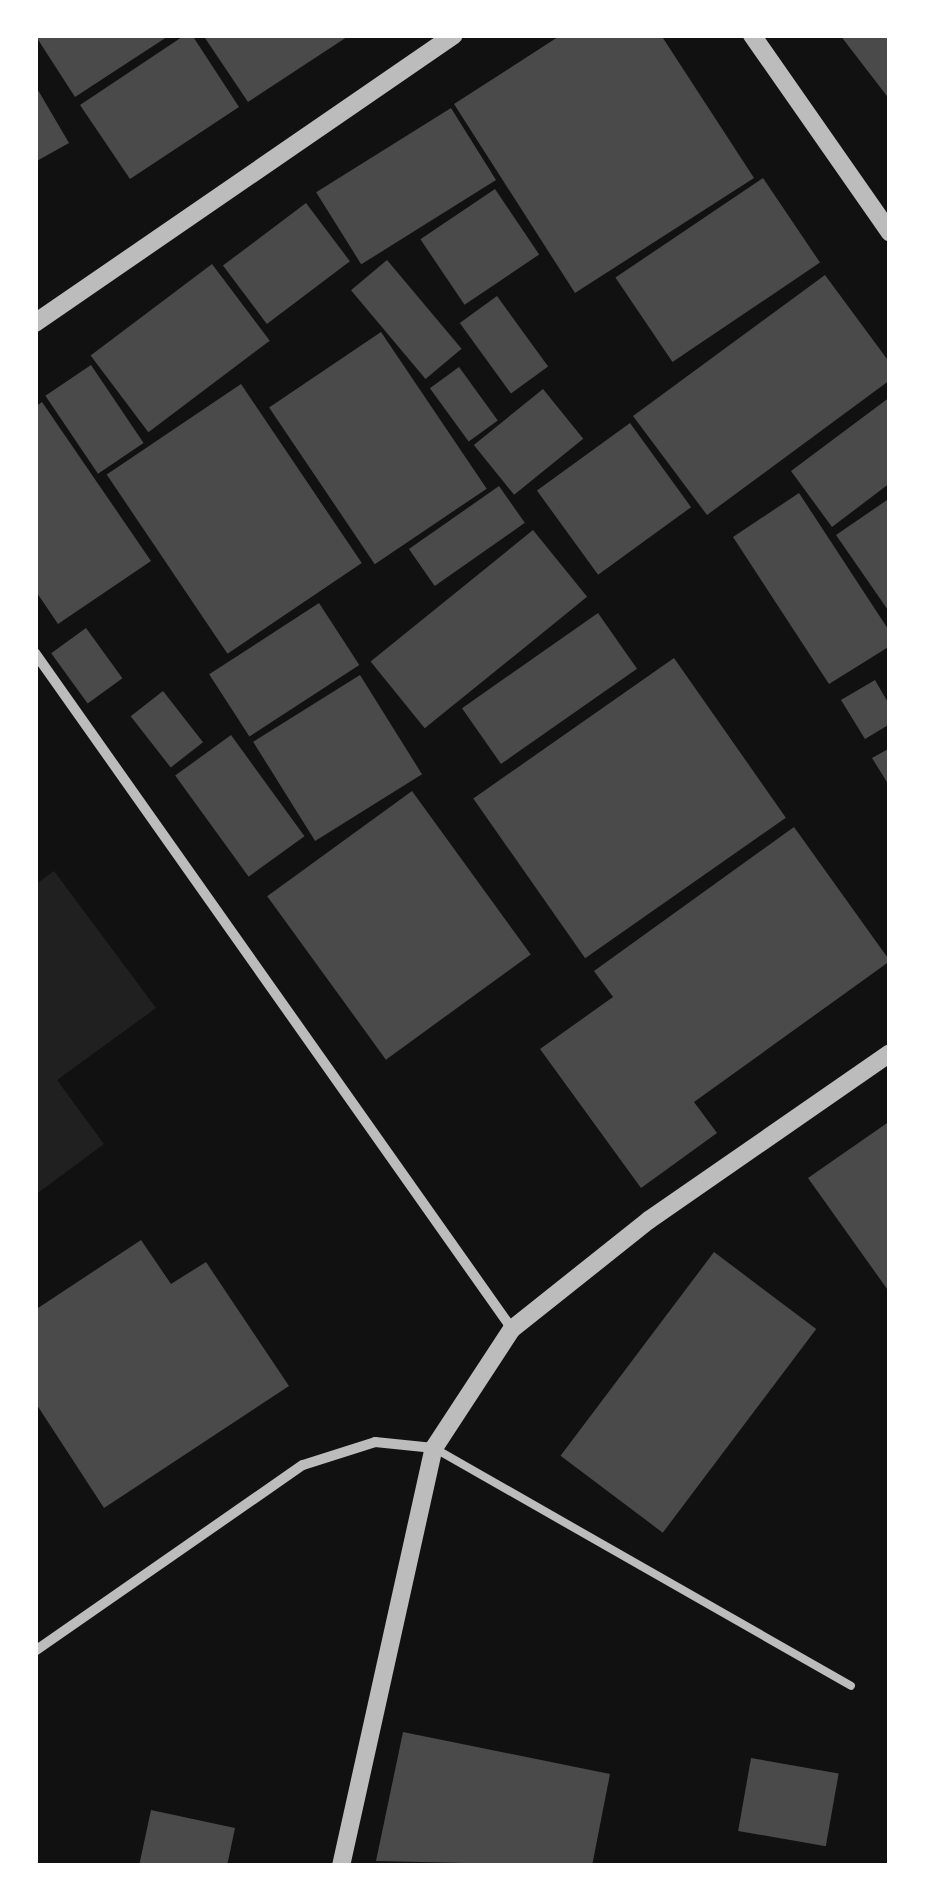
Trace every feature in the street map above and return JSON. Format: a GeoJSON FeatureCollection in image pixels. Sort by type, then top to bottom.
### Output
{"type":"FeatureCollection","features":[{"type":"Feature","properties":{"kind":"street"},"geometry":{"type":"LineString","coordinates":[[35,323],[454,35]]}},
{"type":"Feature","properties":{"kind":"street"},"geometry":{"type":"LineString","coordinates":[[752,35],[890,233]]}},
{"type":"Feature","properties":{"kind":"street"},"geometry":{"type":"LineString","coordinates":[[35,653],[512,1329]]}},
{"type":"Feature","properties":{"kind":"street"},"geometry":{"type":"LineString","coordinates":[[341,1866],[434,1448],[512,1329],[649,1220],[890,1053]]}},
{"type":"Feature","properties":{"kind":"street"},"geometry":{"type":"LineString","coordinates":[[35,1651],[303,1465],[375,1442],[434,1448]]}},
{"type":"Feature","properties":{"kind":"lane"},"geometry":{"type":"LineString","coordinates":[[434,1448],[851,1686]]}},
{"type":"Feature","properties":{"kind":"shaded area"},"geometry":{"type":"Polygon","coordinates":[[[54,871],[156,1008],[57,1080],[104,1144],[35,1195],[35,885],[54,871]]]}},
{"type":"Feature","properties":{"kind":"building"},"geometry":{"type":"Polygon","coordinates":[[[35,35],[170,35],[75,97],[35,35]]]}},
{"type":"Feature","properties":{"kind":"building"},"geometry":{"type":"Polygon","coordinates":[[[185,35],[192,35],[239,107],[130,179],[80,105],[185,35]]]}},
{"type":"Feature","properties":{"kind":"building"},"geometry":{"type":"Polygon","coordinates":[[[203,35],[350,35],[248,102],[203,35]]]}},
{"type":"Feature","properties":{"kind":"building"},"geometry":{"type":"Polygon","coordinates":[[[561,35],[661,35],[754,178],[575,293],[454,104],[561,35]]]}},
{"type":"Feature","properties":{"kind":"building"},"geometry":{"type":"Polygon","coordinates":[[[840,35],[890,35],[890,100],[840,35]]]}},
{"type":"Feature","properties":{"kind":"building"},"geometry":{"type":"Polygon","coordinates":[[[35,85],[69,143],[35,162],[35,85]]]}},
{"type":"Feature","properties":{"kind":"building"},"geometry":{"type":"Polygon","coordinates":[[[451,108],[496,180],[361,264],[316,192],[451,108]]]}},
{"type":"Feature","properties":{"kind":"building"},"geometry":{"type":"Polygon","coordinates":[[[763,178],[820,263],[672,362],[615,278],[763,178]]]}},
{"type":"Feature","properties":{"kind":"building"},"geometry":{"type":"Polygon","coordinates":[[[495,189],[539,254],[465,305],[420,239],[495,189]]]}},
{"type":"Feature","properties":{"kind":"building"},"geometry":{"type":"Polygon","coordinates":[[[306,203],[350,261],[267,324],[223,266],[306,203]]]}},
{"type":"Feature","properties":{"kind":"building"},"geometry":{"type":"Polygon","coordinates":[[[387,260],[462,349],[426,379],[351,290],[387,260]]]}},
{"type":"Feature","properties":{"kind":"building"},"geometry":{"type":"Polygon","coordinates":[[[212,264],[270,341],[148,432],[91,355],[212,264]]]}},
{"type":"Feature","properties":{"kind":"building"},"geometry":{"type":"Polygon","coordinates":[[[825,275],[890,363],[890,380],[707,515],[633,416],[825,275]]]}},
{"type":"Feature","properties":{"kind":"building"},"geometry":{"type":"Polygon","coordinates":[[[497,296],[548,366],[511,393],[460,323],[497,296]]]}},
{"type":"Feature","properties":{"kind":"building"},"geometry":{"type":"Polygon","coordinates":[[[381,332],[487,489],[375,564],[269,407],[381,332]]]}},
{"type":"Feature","properties":{"kind":"building"},"geometry":{"type":"Polygon","coordinates":[[[91,365],[144,443],[98,474],[45,396],[91,365]]]}},
{"type":"Feature","properties":{"kind":"building"},"geometry":{"type":"Polygon","coordinates":[[[459,367],[498,420],[469,442],[430,388],[459,367]]]}},
{"type":"Feature","properties":{"kind":"building"},"geometry":{"type":"Polygon","coordinates":[[[241,384],[362,563],[227,654],[107,475],[241,384]]]}},
{"type":"Feature","properties":{"kind":"building"},"geometry":{"type":"Polygon","coordinates":[[[543,389],[583,439],[514,495],[474,445],[543,389]]]}},
{"type":"Feature","properties":{"kind":"building"},"geometry":{"type":"Polygon","coordinates":[[[890,397],[890,483],[832,527],[791,471],[890,397]]]}},
{"type":"Feature","properties":{"kind":"building"},"geometry":{"type":"Polygon","coordinates":[[[42,402],[151,561],[58,624],[35,590],[35,407],[42,402]]]}},
{"type":"Feature","properties":{"kind":"building"},"geometry":{"type":"Polygon","coordinates":[[[630,423],[691,507],[598,575],[537,491],[630,423]]]}},
{"type":"Feature","properties":{"kind":"building"},"geometry":{"type":"Polygon","coordinates":[[[499,486],[525,523],[435,586],[409,549],[499,486]]]}},
{"type":"Feature","properties":{"kind":"building"},"geometry":{"type":"Polygon","coordinates":[[[799,493],[890,632],[890,646],[829,684],[733,537],[799,493]]]}},
{"type":"Feature","properties":{"kind":"building"},"geometry":{"type":"Polygon","coordinates":[[[890,498],[890,613],[836,535],[890,498]]]}},
{"type":"Feature","properties":{"kind":"building"},"geometry":{"type":"Polygon","coordinates":[[[533,530],[587,597],[425,728],[371,662],[533,530]]]}},
{"type":"Feature","properties":{"kind":"building"},"geometry":{"type":"Polygon","coordinates":[[[319,603],[359,665],[249,736],[209,674],[319,603]]]}},
{"type":"Feature","properties":{"kind":"building"},"geometry":{"type":"Polygon","coordinates":[[[598,613],[637,669],[501,764],[462,708],[598,613]]]}},
{"type":"Feature","properties":{"kind":"building"},"geometry":{"type":"Polygon","coordinates":[[[86,628],[122,678],[88,703],[51,653],[86,628]]]}},
{"type":"Feature","properties":{"kind":"building"},"geometry":{"type":"Polygon","coordinates":[[[674,658],[786,818],[585,958],[473,799],[674,658]]]}},
{"type":"Feature","properties":{"kind":"building"},"geometry":{"type":"Polygon","coordinates":[[[360,675],[422,774],[315,841],[253,742],[360,675]]]}},
{"type":"Feature","properties":{"kind":"building"},"geometry":{"type":"Polygon","coordinates":[[[875,680],[890,706],[890,724],[865,739],[841,700],[875,680]]]}},
{"type":"Feature","properties":{"kind":"building"},"geometry":{"type":"Polygon","coordinates":[[[163,691],[203,742],[171,767],[131,716],[163,691]]]}},
{"type":"Feature","properties":{"kind":"building"},"geometry":{"type":"Polygon","coordinates":[[[231,735],[304,836],[249,877],[175,776],[231,735]]]}},
{"type":"Feature","properties":{"kind":"building"},"geometry":{"type":"Polygon","coordinates":[[[890,748],[890,787],[872,758],[890,748]]]}},
{"type":"Feature","properties":{"kind":"building"},"geometry":{"type":"Polygon","coordinates":[[[412,791],[531,954],[386,1060],[267,896],[412,791]]]}},
{"type":"Feature","properties":{"kind":"building"},"geometry":{"type":"Polygon","coordinates":[[[794,827],[890,961],[694,1102],[717,1133],[641,1188],[540,1049],[613,997],[594,971],[794,827]]]}},
{"type":"Feature","properties":{"kind":"building"},"geometry":{"type":"Polygon","coordinates":[[[890,1121],[890,1293],[808,1178],[890,1121]]]}},
{"type":"Feature","properties":{"kind":"building"},"geometry":{"type":"Polygon","coordinates":[[[141,1240],[171,1284],[206,1262],[289,1386],[104,1508],[35,1402],[35,1310],[141,1240]]]}},
{"type":"Feature","properties":{"kind":"building"},"geometry":{"type":"Polygon","coordinates":[[[714,1252],[816,1329],[663,1533],[561,1456],[714,1252]]]}},
{"type":"Feature","properties":{"kind":"building"},"geometry":{"type":"Polygon","coordinates":[[[403,1732],[610,1774],[592,1866],[376,1861],[403,1732]]]}},
{"type":"Feature","properties":{"kind":"building"},"geometry":{"type":"Polygon","coordinates":[[[751,1758],[839,1773],[826,1846],[738,1831],[751,1758]]]}},
{"type":"Feature","properties":{"kind":"building"},"geometry":{"type":"Polygon","coordinates":[[[151,1810],[235,1828],[227,1866],[139,1866],[151,1810]]]}}]}
